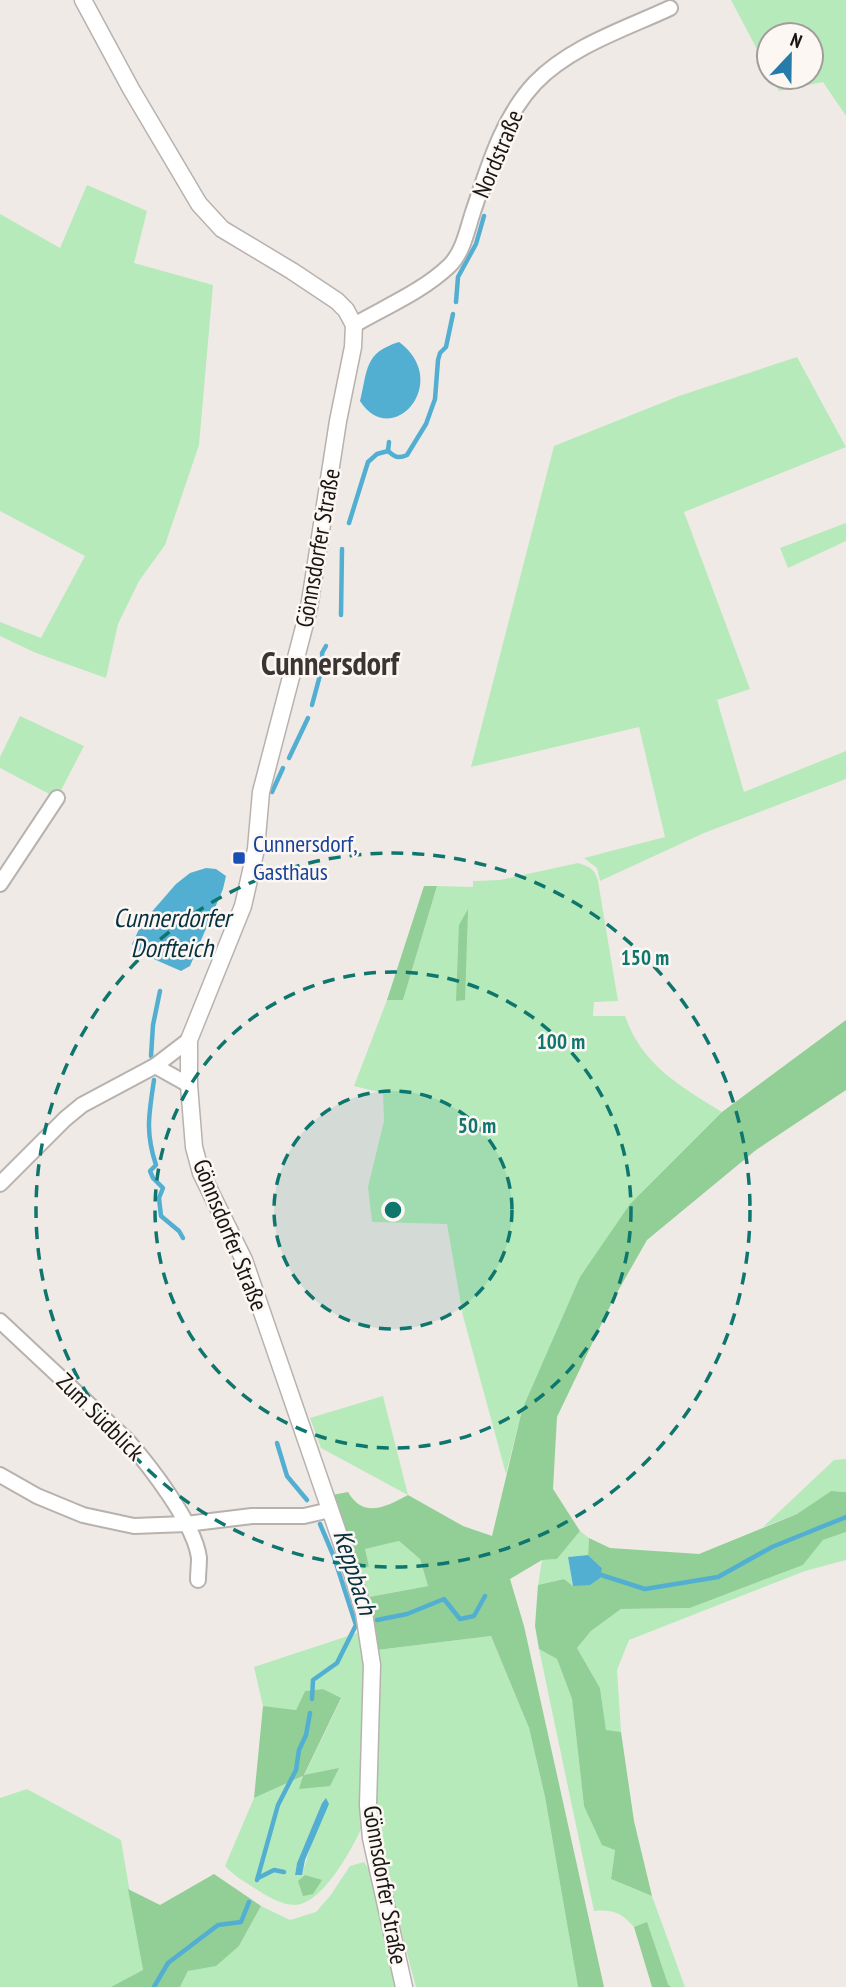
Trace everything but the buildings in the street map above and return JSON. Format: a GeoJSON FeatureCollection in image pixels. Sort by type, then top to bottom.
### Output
{"type":"FeatureCollection","features":[{"type":"Feature","properties":{"kind":"street"},"geometry":{"type":"LineString","coordinates":[[83,0],[177,170],[210,217],[232,236],[337,301],[346,310],[354,325]]}},
{"type":"Feature","properties":{"kind":"street","name":"Nordstraße"},"geometry":{"type":"LineString","coordinates":[[354,325],[450,265],[464,241],[503,132],[513,112],[535,83],[565,58],[670,8]]}},
{"type":"Feature","properties":{"kind":"street","name":"Gönnsdorfer Straße"},"geometry":{"type":"LineString","coordinates":[[354,325],[353,347],[338,421],[309,608],[261,792],[253,863],[234,930],[189,1040],[189,1085],[194,1147],[201,1173],[244,1260],[364,1613],[372,1665],[368,1805],[372,1839],[404,1987]]}},
{"type":"Feature","properties":{"kind":"street"},"geometry":{"type":"LineString","coordinates":[[0,884],[57,797]]}},
{"type":"Feature","properties":{"kind":"street"},"geometry":{"type":"LineString","coordinates":[[0,1184],[82,1105],[155,1066],[189,1040]]}},
{"type":"Feature","properties":{"kind":"street"},"geometry":{"type":"LineString","coordinates":[[155,1066],[189,1085]]}},
{"type":"Feature","properties":{"kind":"street","name":"Zum Südblick"},"geometry":{"type":"LineString","coordinates":[[0,1321],[127,1439],[156,1476],[186,1524],[199,1556],[198,1580]]}},
{"type":"Feature","properties":{"kind":"street"},"geometry":{"type":"LineString","coordinates":[[0,1475],[37,1496],[83,1515],[134,1525],[186,1524],[253,1516],[304,1516],[330,1510]]}},
{"type":"Feature","properties":{"kind":"green space"},"geometry":{"type":"Polygon","coordinates":[[[731,0],[846,0],[846,116],[825,85],[825,21],[755,21],[755,45],[731,0]]]}},
{"type":"Feature","properties":{"kind":"green space"},"geometry":{"type":"Polygon","coordinates":[[[87,185],[147,211],[134,263],[213,285],[199,445],[165,545],[139,581],[118,624],[106,678],[36,653],[0,636],[0,622],[41,638],[85,556],[0,511],[0,214],[60,248],[87,185]]]}},
{"type":"Feature","properties":{"kind":"green space"},"geometry":{"type":"Polygon","coordinates":[[[797,357],[846,447],[684,512],[750,689],[717,700],[744,792],[846,751],[846,779],[704,833],[600,881],[597,868],[584,858],[665,837],[639,727],[471,767],[554,446],[679,396],[797,357]]]}},
{"type":"Feature","properties":{"kind":"green space"},"geometry":{"type":"Polygon","coordinates":[[[846,523],[846,541],[788,568],[780,548],[846,523]]]}},
{"type":"Feature","properties":{"kind":"green space"},"geometry":{"type":"Polygon","coordinates":[[[20,716],[84,746],[57,798],[0,768],[0,757],[20,716]]]}},
{"type":"Feature","properties":{"kind":"green space"},"geometry":{"type":"Polygon","coordinates":[[[578,863],[591,869],[598,881],[618,1001],[594,1002],[593,1016],[625,1016],[641,1048],[664,1073],[722,1112],[630,1204],[522,1410],[506,1474],[463,1316],[447,1224],[372,1222],[368,1187],[384,1121],[383,1093],[354,1086],[387,1000],[403,1000],[437,886],[473,887],[473,881],[500,880],[578,863]]]}},
{"type":"Feature","properties":{"kind":"green space"},"geometry":{"type":"Polygon","coordinates":[[[424,886],[437,886],[403,1000],[387,1000],[424,886]]]}},
{"type":"Feature","properties":{"kind":"green space"},"geometry":{"type":"Polygon","coordinates":[[[468,909],[465,1000],[456,1001],[459,925],[468,909]]]}},
{"type":"Feature","properties":{"kind":"green space"},"geometry":{"type":"Polygon","coordinates":[[[846,1020],[846,1090],[756,1150],[647,1240],[614,1298],[557,1417],[553,1489],[580,1531],[557,1559],[542,1560],[510,1579],[524,1626],[604,1987],[578,1987],[545,1797],[529,1728],[491,1636],[377,1650],[369,1597],[428,1586],[420,1559],[399,1541],[365,1549],[369,1567],[358,1568],[332,1495],[348,1492],[361,1506],[375,1508],[408,1495],[463,1526],[492,1536],[522,1410],[580,1277],[630,1204],[722,1112],[846,1020]]]}},
{"type":"Feature","properties":{"kind":"green space"},"geometry":{"type":"Polygon","coordinates":[[[383,1396],[408,1495],[321,1448],[310,1418],[383,1396]]]}},
{"type":"Feature","properties":{"kind":"green space"},"geometry":{"type":"Polygon","coordinates":[[[846,1459],[846,1492],[831,1491],[797,1514],[763,1527],[834,1460],[846,1459]]]}},
{"type":"Feature","properties":{"kind":"green space"},"geometry":{"type":"Polygon","coordinates":[[[831,1491],[846,1492],[846,1532],[823,1540],[803,1565],[690,1608],[621,1609],[591,1631],[577,1648],[600,1688],[606,1730],[621,1732],[634,1821],[652,1896],[611,1879],[615,1850],[602,1845],[584,1806],[572,1699],[557,1659],[539,1649],[535,1626],[538,1585],[564,1579],[573,1586],[602,1568],[588,1555],[589,1538],[610,1548],[699,1554],[797,1514],[831,1491]]]}},
{"type":"Feature","properties":{"kind":"green space"},"geometry":{"type":"Polygon","coordinates":[[[580,1531],[589,1538],[588,1555],[568,1557],[573,1586],[564,1579],[538,1585],[542,1560],[557,1559],[580,1531]]]}},
{"type":"Feature","properties":{"kind":"green space"},"geometry":{"type":"Polygon","coordinates":[[[846,1532],[846,1560],[805,1571],[629,1640],[617,1670],[621,1732],[606,1731],[600,1688],[577,1648],[591,1631],[621,1609],[690,1608],[803,1565],[823,1540],[846,1532]]]}},
{"type":"Feature","properties":{"kind":"green space"},"geometry":{"type":"Polygon","coordinates":[[[399,1541],[420,1559],[428,1586],[369,1597],[358,1568],[369,1567],[364,1549],[399,1541]]]}},
{"type":"Feature","properties":{"kind":"green space"},"geometry":{"type":"Polygon","coordinates":[[[360,1632],[364,1670],[361,1829],[343,1862],[325,1886],[315,1896],[295,1905],[269,1897],[225,1866],[254,1798],[304,1776],[341,1699],[323,1689],[305,1691],[296,1710],[263,1706],[254,1667],[360,1632]],[[326,1798],[297,1863],[295,1874],[302,1874],[326,1798]]]}},
{"type":"Feature","properties":{"kind":"green space"},"geometry":{"type":"Polygon","coordinates":[[[491,1636],[529,1728],[545,1797],[578,1987],[416,1987],[385,1871],[376,1803],[380,1714],[377,1650],[491,1636]]]}},
{"type":"Feature","properties":{"kind":"green space"},"geometry":{"type":"Polygon","coordinates":[[[539,1649],[557,1659],[572,1699],[584,1806],[615,1850],[611,1879],[652,1896],[685,1987],[671,1987],[668,1984],[647,1923],[634,1927],[616,1913],[594,1911],[539,1649]]]}},
{"type":"Feature","properties":{"kind":"green space"},"geometry":{"type":"Polygon","coordinates":[[[323,1689],[341,1698],[304,1775],[339,1768],[330,1786],[299,1789],[303,1776],[254,1798],[263,1706],[296,1710],[305,1691],[323,1689]]]}},
{"type":"Feature","properties":{"kind":"green space"},"geometry":{"type":"Polygon","coordinates":[[[27,1789],[121,1840],[143,1971],[111,1987],[0,1987],[0,1798],[27,1789]]]}},
{"type":"Feature","properties":{"kind":"green space"},"geometry":{"type":"Polygon","coordinates":[[[364,1862],[369,1870],[396,1987],[180,1987],[188,1971],[216,1965],[239,1946],[261,1906],[290,1920],[316,1912],[350,1866],[364,1862]]]}},
{"type":"Feature","properties":{"kind":"green space"},"geometry":{"type":"Polygon","coordinates":[[[214,1874],[261,1906],[239,1946],[216,1966],[188,1971],[180,1987],[111,1987],[143,1970],[128,1889],[160,1905],[214,1874]]]}},
{"type":"Feature","properties":{"kind":"green space"},"geometry":{"type":"Polygon","coordinates":[[[305,1875],[322,1880],[313,1894],[303,1896],[298,1881],[305,1875]]]}},
{"type":"Feature","properties":{"kind":"green space"},"geometry":{"type":"Polygon","coordinates":[[[647,1922],[671,1987],[652,1987],[634,1927],[647,1922]]]}},
{"type":"Feature","properties":{"kind":"water"},"geometry":{"type":"Polygon","coordinates":[[[399,342],[414,358],[420,375],[419,391],[412,405],[401,415],[387,418],[373,414],[360,401],[373,357],[379,351],[399,342]]]}},
{"type":"Feature","properties":{"kind":"water","name":"Cunnerdorfer Dorfteich"},"geometry":{"type":"Polygon","coordinates":[[[206,868],[216,869],[226,876],[190,966],[181,971],[140,953],[132,944],[142,923],[176,884],[190,873],[206,868]]]}},
{"type":"Feature","properties":{"kind":"water"},"geometry":{"type":"Polygon","coordinates":[[[588,1555],[602,1568],[600,1578],[590,1585],[573,1586],[568,1557],[588,1555]]]}},
{"type":"Feature","properties":{"kind":"water"},"geometry":{"type":"Polygon","coordinates":[[[326,1798],[329,1804],[305,1860],[302,1875],[295,1875],[297,1863],[326,1798]]]}},
{"type":"Feature","properties":{"kind":"waterway"},"geometry":{"type":"LineString","coordinates":[[487,196],[504,147]]}},
{"type":"Feature","properties":{"kind":"waterway"},"geometry":{"type":"LineString","coordinates":[[456,302],[458,277],[476,244],[484,216]]}},
{"type":"Feature","properties":{"kind":"waterway"},"geometry":{"type":"LineString","coordinates":[[388,451],[397,457],[407,455],[426,424],[435,399],[438,360],[446,347],[453,314]]}},
{"type":"Feature","properties":{"kind":"waterway","name":"Keppbach"},"geometry":{"type":"LineString","coordinates":[[349,523],[368,462],[377,454],[388,451],[389,442]]}},
{"type":"Feature","properties":{"kind":"waterway","name":"Keppbach"},"geometry":{"type":"LineString","coordinates":[[341,615],[342,549]]}},
{"type":"Feature","properties":{"kind":"waterway","name":"Keppbach"},"geometry":{"type":"LineString","coordinates":[[312,705],[323,664],[322,653],[326,646]]}},
{"type":"Feature","properties":{"kind":"waterway","name":"Keppbach"},"geometry":{"type":"LineString","coordinates":[[289,758],[308,718]]}},
{"type":"Feature","properties":{"kind":"waterway","name":"Keppbach"},"geometry":{"type":"LineString","coordinates":[[272,792],[283,768]]}},
{"type":"Feature","properties":{"kind":"waterway","name":"Keppbach"},"geometry":{"type":"LineString","coordinates":[[151,1056],[153,1025],[160,991]]}},
{"type":"Feature","properties":{"kind":"waterway","name":"Keppbach"},"geometry":{"type":"LineString","coordinates":[[154,1080],[149,1133],[156,1165],[150,1171],[163,1188],[159,1198],[161,1216],[179,1231],[183,1238]]}},
{"type":"Feature","properties":{"kind":"waterway","name":"Keppbach"},"geometry":{"type":"LineString","coordinates":[[277,1443],[287,1476],[307,1500]]}},
{"type":"Feature","properties":{"kind":"waterway"},"geometry":{"type":"LineString","coordinates":[[598,1574],[645,1589],[718,1577],[772,1547],[846,1517]]}},
{"type":"Feature","properties":{"kind":"waterway","name":"Keppbach"},"geometry":{"type":"LineString","coordinates":[[312,1699],[313,1680],[337,1663],[356,1625],[334,1557],[320,1524]]}},
{"type":"Feature","properties":{"kind":"waterway"},"geometry":{"type":"LineString","coordinates":[[377,1620],[407,1614],[444,1599],[460,1619],[474,1616],[485,1596]]}},
{"type":"Feature","properties":{"kind":"waterway","name":"Keppbach"},"geometry":{"type":"LineString","coordinates":[[257,1880],[278,1805],[296,1770],[310,1713]]}},
{"type":"Feature","properties":{"kind":"waterway"},"geometry":{"type":"LineString","coordinates":[[258,1878],[274,1870],[284,1872]]}},
{"type":"Feature","properties":{"kind":"waterway","name":"Keppbach"},"geometry":{"type":"LineString","coordinates":[[154,1987],[168,1963],[218,1925],[241,1922],[249,1902]]}},
{"type":"Feature","properties":{"kind":"place","name":"Cunnersdorf, Gasthaus"},"geometry":{"type":"Point","coordinates":[239,858]}},
{"type":"Feature","properties":{"kind":"district","name":"Cunnersdorf"},"geometry":{"type":"Point","coordinates":[330,664]}}]}
